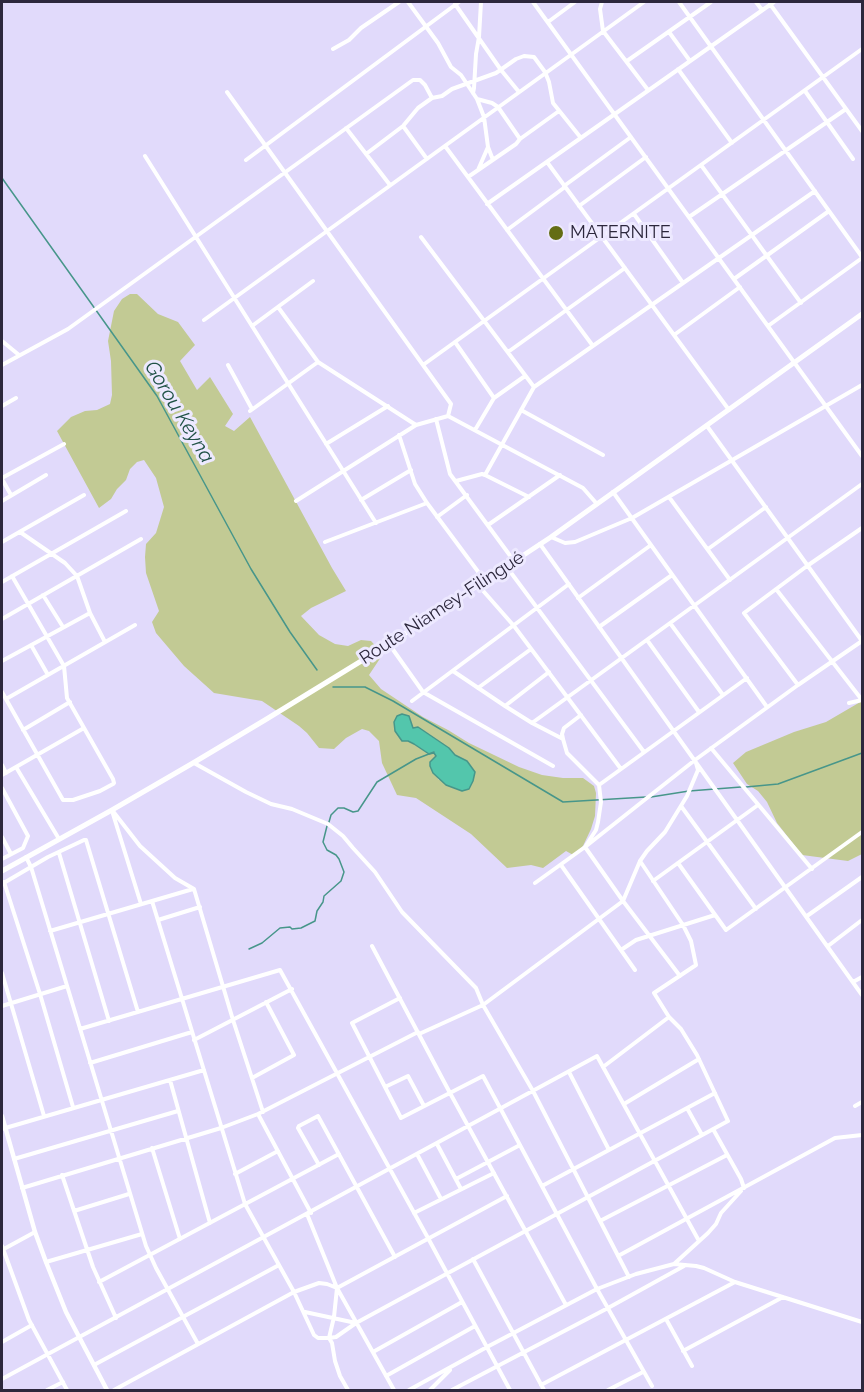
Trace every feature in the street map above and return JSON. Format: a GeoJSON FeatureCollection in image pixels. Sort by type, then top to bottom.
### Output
{"type":"FeatureCollection","features":[{"type":"Feature","properties":{"kind":"main road","name":"Route Niamey-Filingué"},"geometry":{"type":"LineString","coordinates":[[2,872],[193,763],[389,644],[551,537],[862,314]]}},
{"type":"Feature","properties":{"kind":"street"},"geometry":{"type":"LineString","coordinates":[[333,50],[399,2]]}},
{"type":"Feature","properties":{"kind":"street"},"geometry":{"type":"LineString","coordinates":[[408,2],[451,67],[460,75],[477,99],[484,117],[488,147],[493,160]]}},
{"type":"Feature","properties":{"kind":"street"},"geometry":{"type":"LineString","coordinates":[[473,94],[481,2]]}},
{"type":"Feature","properties":{"kind":"street"},"geometry":{"type":"LineString","coordinates":[[533,2],[862,456]]}},
{"type":"Feature","properties":{"kind":"street"},"geometry":{"type":"LineString","coordinates":[[548,22],[575,2]]}},
{"type":"Feature","properties":{"kind":"street"},"geometry":{"type":"LineString","coordinates":[[602,2],[600,9],[603,31],[648,90]]}},
{"type":"Feature","properties":{"kind":"street"},"geometry":{"type":"LineString","coordinates":[[632,2],[636,7]]}},
{"type":"Feature","properties":{"kind":"street"},"geometry":{"type":"LineString","coordinates":[[204,320],[644,2]]}},
{"type":"Feature","properties":{"kind":"street"},"geometry":{"type":"LineString","coordinates":[[679,2],[862,258],[768,326]]}},
{"type":"Feature","properties":{"kind":"street"},"geometry":{"type":"LineString","coordinates":[[627,61],[711,2]]}},
{"type":"Feature","properties":{"kind":"street"},"geometry":{"type":"LineString","coordinates":[[756,2],[762,10]]}},
{"type":"Feature","properties":{"kind":"street"},"geometry":{"type":"LineString","coordinates":[[246,160],[457,3],[501,70],[519,92]]}},
{"type":"Feature","properties":{"kind":"street"},"geometry":{"type":"LineString","coordinates":[[488,204],[772,3],[862,131]]}},
{"type":"Feature","properties":{"kind":"street"},"geometry":{"type":"LineString","coordinates":[[669,32],[690,61]]}},
{"type":"Feature","properties":{"kind":"street"},"geometry":{"type":"LineString","coordinates":[[423,365],[862,49]]}},
{"type":"Feature","properties":{"kind":"street"},"geometry":{"type":"LineString","coordinates":[[366,154],[403,126],[418,108],[432,98],[442,96],[452,89],[501,70],[519,57],[530,56],[534,57],[545,72],[551,97],[559,111],[581,138]]}},
{"type":"Feature","properties":{"kind":"street"},"geometry":{"type":"LineString","coordinates":[[678,69],[732,143]]}},
{"type":"Feature","properties":{"kind":"street"},"geometry":{"type":"LineString","coordinates":[[2,365],[68,329],[413,80],[420,80],[432,98]]}},
{"type":"Feature","properties":{"kind":"street"},"geometry":{"type":"LineString","coordinates":[[804,91],[853,159]]}},
{"type":"Feature","properties":{"kind":"street"},"geometry":{"type":"LineString","coordinates":[[227,92],[450,404],[448,416]]}},
{"type":"Feature","properties":{"kind":"street"},"geometry":{"type":"LineString","coordinates":[[477,99],[498,107],[520,139]]}},
{"type":"Feature","properties":{"kind":"street"},"geometry":{"type":"LineString","coordinates":[[689,217],[846,109]]}},
{"type":"Feature","properties":{"kind":"street"},"geometry":{"type":"LineString","coordinates":[[468,177],[559,111]]}},
{"type":"Feature","properties":{"kind":"street"},"geometry":{"type":"LineString","coordinates":[[403,126],[427,159]]}},
{"type":"Feature","properties":{"kind":"street"},"geometry":{"type":"LineString","coordinates":[[346,128],[390,185]]}},
{"type":"Feature","properties":{"kind":"street"},"geometry":{"type":"LineString","coordinates":[[507,230],[631,137]]}},
{"type":"Feature","properties":{"kind":"street"},"geometry":{"type":"LineString","coordinates":[[445,146],[593,346]]}},
{"type":"Feature","properties":{"kind":"street"},"geometry":{"type":"LineString","coordinates":[[478,170],[488,147]]}},
{"type":"Feature","properties":{"kind":"street"},"geometry":{"type":"LineString","coordinates":[[145,156],[376,523]]}},
{"type":"Feature","properties":{"kind":"street"},"geometry":{"type":"LineString","coordinates":[[579,206],[646,157]]}},
{"type":"Feature","properties":{"kind":"street"},"geometry":{"type":"LineString","coordinates":[[547,162],[729,410]]}},
{"type":"Feature","properties":{"kind":"street"},"geometry":{"type":"LineString","coordinates":[[701,165],[801,303]]}},
{"type":"Feature","properties":{"kind":"street"},"geometry":{"type":"LineString","coordinates":[[485,475],[534,387],[815,190]]}},
{"type":"Feature","properties":{"kind":"street"},"geometry":{"type":"LineString","coordinates":[[734,279],[829,211]]}},
{"type":"Feature","properties":{"kind":"street"},"geometry":{"type":"LineString","coordinates":[[634,214],[683,283]]}},
{"type":"Feature","properties":{"kind":"street"},"geometry":{"type":"LineString","coordinates":[[421,237],[534,387]]}},
{"type":"Feature","properties":{"kind":"street"},"geometry":{"type":"LineString","coordinates":[[508,352],[625,268]]}},
{"type":"Feature","properties":{"kind":"street"},"geometry":{"type":"LineString","coordinates":[[252,326],[313,281]]}},
{"type":"Feature","properties":{"kind":"street"},"geometry":{"type":"LineString","coordinates":[[674,335],[740,287]]}},
{"type":"Feature","properties":{"kind":"street"},"geometry":{"type":"LineString","coordinates":[[278,307],[318,362],[416,425]]}},
{"type":"Feature","properties":{"kind":"street"},"geometry":{"type":"LineString","coordinates":[[2,341],[19,355]]}},
{"type":"Feature","properties":{"kind":"street"},"geometry":{"type":"LineString","coordinates":[[455,342],[494,398]]}},
{"type":"Feature","properties":{"kind":"street"},"geometry":{"type":"LineString","coordinates":[[228,365],[251,410],[318,362]]}},
{"type":"Feature","properties":{"kind":"street"},"geometry":{"type":"LineString","coordinates":[[475,430],[494,398],[525,376]]}},
{"type":"Feature","properties":{"kind":"street"},"geometry":{"type":"LineString","coordinates":[[551,537],[565,543],[575,542],[632,518],[862,385]]}},
{"type":"Feature","properties":{"kind":"street"},"geometry":{"type":"LineString","coordinates":[[2,406],[16,398]]}},
{"type":"Feature","properties":{"kind":"street"},"geometry":{"type":"LineString","coordinates":[[326,444],[388,406]]}},
{"type":"Feature","properties":{"kind":"street"},"geometry":{"type":"LineString","coordinates":[[522,410],[603,455]]}},
{"type":"Feature","properties":{"kind":"street"},"geometry":{"type":"LineString","coordinates":[[296,501],[416,425],[448,416],[583,488],[597,504]]}},
{"type":"Feature","properties":{"kind":"street"},"geometry":{"type":"LineString","coordinates":[[436,419],[450,474],[514,561]]}},
{"type":"Feature","properties":{"kind":"street"},"geometry":{"type":"LineString","coordinates":[[535,883],[585,847],[711,748],[862,641],[707,426]]}},
{"type":"Feature","properties":{"kind":"street"},"geometry":{"type":"LineString","coordinates":[[399,435],[415,484],[485,580]]}},
{"type":"Feature","properties":{"kind":"street"},"geometry":{"type":"LineString","coordinates":[[11,495],[2,479],[64,444]]}},
{"type":"Feature","properties":{"kind":"street"},"geometry":{"type":"LineString","coordinates":[[361,500],[411,470]]}},
{"type":"Feature","properties":{"kind":"street"},"geometry":{"type":"LineString","coordinates":[[456,481],[482,474],[529,497]]}},
{"type":"Feature","properties":{"kind":"street"},"geometry":{"type":"LineString","coordinates":[[2,501],[46,475]]}},
{"type":"Feature","properties":{"kind":"street"},"geometry":{"type":"LineString","coordinates":[[488,525],[560,475]]}},
{"type":"Feature","properties":{"kind":"street"},"geometry":{"type":"LineString","coordinates":[[532,723],[862,484]]}},
{"type":"Feature","properties":{"kind":"street"},"geometry":{"type":"LineString","coordinates":[[613,492],[767,707]]}},
{"type":"Feature","properties":{"kind":"street"},"geometry":{"type":"LineString","coordinates":[[2,542],[84,495]]}},
{"type":"Feature","properties":{"kind":"street"},"geometry":{"type":"LineString","coordinates":[[437,517],[467,495]]}},
{"type":"Feature","properties":{"kind":"street"},"geometry":{"type":"LineString","coordinates":[[669,497],[730,580]]}},
{"type":"Feature","properties":{"kind":"street"},"geometry":{"type":"LineString","coordinates":[[325,542],[427,503]]}},
{"type":"Feature","properties":{"kind":"street"},"geometry":{"type":"LineString","coordinates":[[708,549],[766,507]]}},
{"type":"Feature","properties":{"kind":"street"},"geometry":{"type":"LineString","coordinates":[[2,582],[126,511]]}},
{"type":"Feature","properties":{"kind":"street"},"geometry":{"type":"LineString","coordinates":[[798,685],[744,613],[862,529]]}},
{"type":"Feature","properties":{"kind":"street"},"geometry":{"type":"LineString","coordinates":[[20,532],[65,563],[77,576],[90,613],[105,642]]}},
{"type":"Feature","properties":{"kind":"street"},"geometry":{"type":"LineString","coordinates":[[2,618],[141,539]]}},
{"type":"Feature","properties":{"kind":"street"},"geometry":{"type":"LineString","coordinates":[[540,544],[862,995]]}},
{"type":"Feature","properties":{"kind":"street"},"geometry":{"type":"LineString","coordinates":[[578,598],[651,546]]}},
{"type":"Feature","properties":{"kind":"street"},"geometry":{"type":"LineString","coordinates":[[506,566],[644,752]]}},
{"type":"Feature","properties":{"kind":"street"},"geometry":{"type":"LineString","coordinates":[[599,627],[672,574]]}},
{"type":"Feature","properties":{"kind":"street"},"geometry":{"type":"LineString","coordinates":[[2,692],[63,801],[73,800],[114,783],[68,698],[64,666],[12,576]]}},
{"type":"Feature","properties":{"kind":"street"},"geometry":{"type":"LineString","coordinates":[[478,585],[514,626],[621,769]]}},
{"type":"Feature","properties":{"kind":"street"},"geometry":{"type":"LineString","coordinates":[[412,701],[569,585]]}},
{"type":"Feature","properties":{"kind":"street"},"geometry":{"type":"LineString","coordinates":[[776,589],[862,699],[849,703]]}},
{"type":"Feature","properties":{"kind":"street"},"geometry":{"type":"LineString","coordinates":[[44,595],[63,627]]}},
{"type":"Feature","properties":{"kind":"street"},"geometry":{"type":"LineString","coordinates":[[2,660],[90,613]]}},
{"type":"Feature","properties":{"kind":"street"},"geometry":{"type":"LineString","coordinates":[[670,623],[723,695]]}},
{"type":"Feature","properties":{"kind":"street"},"geometry":{"type":"LineString","coordinates":[[6,699],[135,625]]}},
{"type":"Feature","properties":{"kind":"street"},"geometry":{"type":"LineString","coordinates":[[647,640],[699,713]]}},
{"type":"Feature","properties":{"kind":"street"},"geometry":{"type":"LineString","coordinates":[[389,644],[423,692],[553,766]]}},
{"type":"Feature","properties":{"kind":"street"},"geometry":{"type":"LineString","coordinates":[[31,645],[48,675]]}},
{"type":"Feature","properties":{"kind":"street"},"geometry":{"type":"LineString","coordinates":[[478,688],[531,649]]}},
{"type":"Feature","properties":{"kind":"street"},"geometry":{"type":"LineString","coordinates":[[453,670],[504,706],[563,739]]}},
{"type":"Feature","properties":{"kind":"street"},"geometry":{"type":"LineString","coordinates":[[504,706],[549,672]]}},
{"type":"Feature","properties":{"kind":"street"},"geometry":{"type":"LineString","coordinates":[[598,785],[747,678]]}},
{"type":"Feature","properties":{"kind":"street"},"geometry":{"type":"LineString","coordinates":[[23,730],[70,702]]}},
{"type":"Feature","properties":{"kind":"street"},"geometry":{"type":"LineString","coordinates":[[581,715],[564,728],[562,734],[567,753],[598,785],[601,802],[598,822],[596,830],[585,847]]}},
{"type":"Feature","properties":{"kind":"street"},"geometry":{"type":"LineString","coordinates":[[2,765],[4,774],[84,728]]}},
{"type":"Feature","properties":{"kind":"street"},"geometry":{"type":"LineString","coordinates":[[711,748],[812,868]]}},
{"type":"Feature","properties":{"kind":"street"},"geometry":{"type":"LineString","coordinates":[[22,1188],[221,1128],[260,1113],[369,1056],[483,1005],[623,901],[640,861],[665,832],[690,790],[698,770],[695,760]]}},
{"type":"Feature","properties":{"kind":"street"},"geometry":{"type":"LineString","coordinates":[[193,763],[271,804],[292,809],[328,824],[343,836],[375,872],[402,912],[476,988],[483,1005],[533,1091],[628,1277]]}},
{"type":"Feature","properties":{"kind":"street"},"geometry":{"type":"LineString","coordinates":[[16,767],[58,839]]}},
{"type":"Feature","properties":{"kind":"street"},"geometry":{"type":"LineString","coordinates":[[2,788],[28,836],[23,848],[2,859]]}},
{"type":"Feature","properties":{"kind":"street"},"geometry":{"type":"LineString","coordinates":[[653,881],[758,805]]}},
{"type":"Feature","properties":{"kind":"street"},"geometry":{"type":"LineString","coordinates":[[681,806],[756,909]]}},
{"type":"Feature","properties":{"kind":"street"},"geometry":{"type":"LineString","coordinates":[[112,810],[141,846],[175,878],[194,889],[252,1078],[260,1113],[309,1214],[337,1288],[394,1390]]}},
{"type":"Feature","properties":{"kind":"street"},"geometry":{"type":"LineString","coordinates":[[112,810],[141,904]]}},
{"type":"Feature","properties":{"kind":"street"},"geometry":{"type":"LineString","coordinates":[[678,863],[726,930],[862,832]]}},
{"type":"Feature","properties":{"kind":"street"},"geometry":{"type":"LineString","coordinates":[[2,837],[11,854]]}},
{"type":"Feature","properties":{"kind":"street"},"geometry":{"type":"LineString","coordinates":[[74,1107],[3,883],[86,841],[138,1012]]}},
{"type":"Feature","properties":{"kind":"street"},"geometry":{"type":"LineString","coordinates":[[585,847],[680,976]]}},
{"type":"Feature","properties":{"kind":"street"},"geometry":{"type":"LineString","coordinates":[[59,853],[109,1021]]}},
{"type":"Feature","properties":{"kind":"street"},"geometry":{"type":"LineString","coordinates":[[26,857],[31,867],[142,1234],[150,1255],[198,1344]]}},
{"type":"Feature","properties":{"kind":"street"},"geometry":{"type":"LineString","coordinates":[[152,900],[245,1204],[294,1292],[314,1335],[318,1338],[329,1338],[336,1337],[356,1323],[728,1121],[699,1059],[681,1029],[669,1017],[654,993],[696,965],[691,941],[683,925],[640,861]]}},
{"type":"Feature","properties":{"kind":"street"},"geometry":{"type":"LineString","coordinates":[[561,865],[635,970]]}},
{"type":"Feature","properties":{"kind":"street"},"geometry":{"type":"LineString","coordinates":[[807,916],[862,877]]}},
{"type":"Feature","properties":{"kind":"street"},"geometry":{"type":"LineString","coordinates":[[50,931],[194,889]]}},
{"type":"Feature","properties":{"kind":"street"},"geometry":{"type":"LineString","coordinates":[[158,920],[200,907]]}},
{"type":"Feature","properties":{"kind":"street"},"geometry":{"type":"LineString","coordinates":[[621,950],[636,940],[715,915]]}},
{"type":"Feature","properties":{"kind":"street"},"geometry":{"type":"LineString","coordinates":[[828,946],[862,920]]}},
{"type":"Feature","properties":{"kind":"street"},"geometry":{"type":"LineString","coordinates":[[372,946],[566,1305]]}},
{"type":"Feature","properties":{"kind":"street"},"geometry":{"type":"LineString","coordinates":[[80,1029],[280,970],[510,1390]]}},
{"type":"Feature","properties":{"kind":"street"},"geometry":{"type":"LineString","coordinates":[[2,973],[44,1116]]}},
{"type":"Feature","properties":{"kind":"street"},"geometry":{"type":"LineString","coordinates":[[854,982],[862,977]]}},
{"type":"Feature","properties":{"kind":"street"},"geometry":{"type":"LineString","coordinates":[[2,1006],[67,986]]}},
{"type":"Feature","properties":{"kind":"street"},"geometry":{"type":"LineString","coordinates":[[194,1040],[292,989]]}},
{"type":"Feature","properties":{"kind":"street"},"geometry":{"type":"LineString","coordinates":[[400,998],[352,1023],[401,1118],[483,1076],[651,1386]]}},
{"type":"Feature","properties":{"kind":"street"},"geometry":{"type":"LineString","coordinates":[[252,1078],[294,1055],[266,1002]]}},
{"type":"Feature","properties":{"kind":"street"},"geometry":{"type":"LineString","coordinates":[[603,1067],[669,1017]]}},
{"type":"Feature","properties":{"kind":"street"},"geometry":{"type":"LineString","coordinates":[[90,1063],[192,1032]]}},
{"type":"Feature","properties":{"kind":"street"},"geometry":{"type":"LineString","coordinates":[[2,1379],[597,1056],[699,1241]]}},
{"type":"Feature","properties":{"kind":"street"},"geometry":{"type":"LineString","coordinates":[[624,1104],[699,1059]]}},
{"type":"Feature","properties":{"kind":"street"},"geometry":{"type":"LineString","coordinates":[[3,1128],[204,1070]]}},
{"type":"Feature","properties":{"kind":"street"},"geometry":{"type":"LineString","coordinates":[[569,1072],[609,1150]]}},
{"type":"Feature","properties":{"kind":"street"},"geometry":{"type":"LineString","coordinates":[[385,1087],[408,1076],[424,1106]]}},
{"type":"Feature","properties":{"kind":"street"},"geometry":{"type":"LineString","coordinates":[[170,1080],[210,1223]]}},
{"type":"Feature","properties":{"kind":"street"},"geometry":{"type":"LineString","coordinates":[[542,1186],[715,1093]]}},
{"type":"Feature","properties":{"kind":"street"},"geometry":{"type":"LineString","coordinates":[[855,1106],[862,1102]]}},
{"type":"Feature","properties":{"kind":"street"},"geometry":{"type":"LineString","coordinates":[[687,1108],[702,1135]]}},
{"type":"Feature","properties":{"kind":"street"},"geometry":{"type":"LineString","coordinates":[[14,1159],[178,1111]]}},
{"type":"Feature","properties":{"kind":"street"},"geometry":{"type":"LineString","coordinates":[[2,1116],[3,1128],[46,1262],[66,1312],[107,1390]]}},
{"type":"Feature","properties":{"kind":"street"},"geometry":{"type":"LineString","coordinates":[[319,1165],[298,1126],[318,1116],[395,1257]]}},
{"type":"Feature","properties":{"kind":"street"},"geometry":{"type":"LineString","coordinates":[[713,1129],[744,1188]]}},
{"type":"Feature","properties":{"kind":"street"},"geometry":{"type":"LineString","coordinates":[[618,1256],[836,1138],[862,1135]]}},
{"type":"Feature","properties":{"kind":"street"},"geometry":{"type":"LineString","coordinates":[[437,1144],[461,1189]]}},
{"type":"Feature","properties":{"kind":"street"},"geometry":{"type":"LineString","coordinates":[[456,1179],[520,1145]]}},
{"type":"Feature","properties":{"kind":"street"},"geometry":{"type":"LineString","coordinates":[[152,1148],[180,1239]]}},
{"type":"Feature","properties":{"kind":"street"},"geometry":{"type":"LineString","coordinates":[[235,1174],[278,1151]]}},
{"type":"Feature","properties":{"kind":"street"},"geometry":{"type":"LineString","coordinates":[[99,1282],[339,1154]]}},
{"type":"Feature","properties":{"kind":"street"},"geometry":{"type":"LineString","coordinates":[[417,1154],[441,1199]]}},
{"type":"Feature","properties":{"kind":"street"},"geometry":{"type":"LineString","coordinates":[[600,1221],[727,1155]]}},
{"type":"Feature","properties":{"kind":"street"},"geometry":{"type":"LineString","coordinates":[[414,1213],[494,1173]]}},
{"type":"Feature","properties":{"kind":"street"},"geometry":{"type":"LineString","coordinates":[[62,1175],[99,1282],[116,1318]]}},
{"type":"Feature","properties":{"kind":"street"},"geometry":{"type":"LineString","coordinates":[[674,1264],[708,1233],[716,1224],[721,1213],[744,1188]]}},
{"type":"Feature","properties":{"kind":"street"},"geometry":{"type":"LineString","coordinates":[[74,1211],[129,1194]]}},
{"type":"Feature","properties":{"kind":"street"},"geometry":{"type":"LineString","coordinates":[[114,1390],[294,1292],[320,1283],[337,1288],[507,1196]]}},
{"type":"Feature","properties":{"kind":"street"},"geometry":{"type":"LineString","coordinates":[[35,1232],[2,1249],[32,1325],[67,1390]]}},
{"type":"Feature","properties":{"kind":"street"},"geometry":{"type":"LineString","coordinates":[[46,1262],[142,1234]]}},
{"type":"Feature","properties":{"kind":"street"},"geometry":{"type":"LineString","coordinates":[[473,1259],[544,1390]]}},
{"type":"Feature","properties":{"kind":"street"},"geometry":{"type":"LineString","coordinates":[[409,1390],[597,1289],[628,1277],[674,1264],[704,1268],[735,1282],[862,1322]]}},
{"type":"Feature","properties":{"kind":"street"},"geometry":{"type":"LineString","coordinates":[[94,1365],[279,1265]]}},
{"type":"Feature","properties":{"kind":"street"},"geometry":{"type":"LineString","coordinates":[[452,1390],[685,1265]]}},
{"type":"Feature","properties":{"kind":"street"},"geometry":{"type":"LineString","coordinates":[[541,1385],[735,1282]]}},
{"type":"Feature","properties":{"kind":"street"},"geometry":{"type":"LineString","coordinates":[[337,1288],[329,1338],[340,1376],[348,1390]]}},
{"type":"Feature","properties":{"kind":"street"},"geometry":{"type":"LineString","coordinates":[[683,1351],[784,1297]]}},
{"type":"Feature","properties":{"kind":"street"},"geometry":{"type":"LineString","coordinates":[[373,1352],[462,1302]]}},
{"type":"Feature","properties":{"kind":"street"},"geometry":{"type":"LineString","coordinates":[[304,1312],[356,1323]]}},
{"type":"Feature","properties":{"kind":"street"},"geometry":{"type":"LineString","coordinates":[[666,1319],[692,1366]]}},
{"type":"Feature","properties":{"kind":"street"},"geometry":{"type":"LineString","coordinates":[[2,1342],[32,1325]]}},
{"type":"Feature","properties":{"kind":"street"},"geometry":{"type":"LineString","coordinates":[[386,1376],[475,1326]]}},
{"type":"Feature","properties":{"kind":"street"},"geometry":{"type":"LineString","coordinates":[[430,1390],[455,1365]]}},
{"type":"Feature","properties":{"kind":"street"},"geometry":{"type":"LineString","coordinates":[[608,1390],[644,1372]]}},
{"type":"Feature","properties":{"kind":"street"},"geometry":{"type":"LineString","coordinates":[[47,1390],[63,1382]]}},
{"type":"Feature","properties":{"kind":"shaded area"},"geometry":{"type":"Polygon","coordinates":[[[130,294],[137,294],[158,314],[178,322],[195,345],[180,361],[197,390],[210,377],[233,414],[225,426],[234,431],[250,417],[346,591],[311,608],[301,616],[319,635],[335,644],[348,646],[361,640],[371,641],[383,654],[369,675],[381,689],[423,717],[469,743],[519,767],[542,775],[583,778],[594,786],[595,816],[583,846],[575,856],[566,851],[543,868],[531,865],[507,868],[471,834],[416,798],[397,795],[382,763],[379,741],[369,731],[362,729],[346,738],[334,749],[319,748],[299,726],[262,701],[214,693],[184,666],[156,633],[152,622],[159,611],[146,573],[145,557],[146,544],[156,533],[164,507],[156,478],[144,460],[137,462],[111,499],[99,508],[57,431],[71,417],[110,404],[111,361],[108,341],[114,311],[122,299],[130,294]],[[411,722],[400,737],[402,741],[408,741],[429,754],[434,752],[436,756],[430,767],[439,780],[455,755],[449,748],[418,727],[413,728],[411,722]]]}},
{"type":"Feature","properties":{"kind":"shaded area"},"geometry":{"type":"Polygon","coordinates":[[[862,701],[862,854],[848,861],[802,855],[777,823],[767,802],[758,791],[747,784],[733,763],[746,752],[794,732],[826,722],[862,701]]]}},
{"type":"Feature","properties":{"kind":"shaded area"},"geometry":{"type":"Polygon","coordinates":[[[402,714],[409,716],[413,728],[418,727],[449,748],[455,755],[467,761],[475,772],[469,789],[462,791],[446,785],[433,773],[430,766],[430,762],[436,756],[434,753],[429,754],[408,741],[402,741],[395,731],[394,722],[397,716],[402,714]]]}},
{"type":"Feature","properties":{"kind":"waterway","name":"Gorou Keyna"},"geometry":{"type":"LineString","coordinates":[[2,178],[157,396],[251,569],[290,632],[317,670]]}},
{"type":"Feature","properties":{"kind":"waterway"},"geometry":{"type":"LineString","coordinates":[[333,687],[365,687],[393,701],[563,802],[646,797]]}},
{"type":"Feature","properties":{"kind":"waterway"},"geometry":{"type":"LineString","coordinates":[[329,822],[331,815],[338,808],[358,811],[377,782],[416,759],[434,752]]}},
{"type":"Feature","properties":{"kind":"waterway"},"geometry":{"type":"LineString","coordinates":[[746,787],[778,784],[862,753]]}},
{"type":"Feature","properties":{"kind":"waterway"},"geometry":{"type":"LineString","coordinates":[[651,797],[741,787]]}},
{"type":"Feature","properties":{"kind":"waterway"},"geometry":{"type":"LineString","coordinates":[[249,949],[262,943],[280,928],[301,928],[315,921],[324,896],[341,881],[344,872],[339,859],[327,850],[323,842],[327,826]]}},
{"type":"Feature","properties":{"kind":"place","name":"MATERNITE"},"geometry":{"type":"Point","coordinates":[556,233]}}]}
